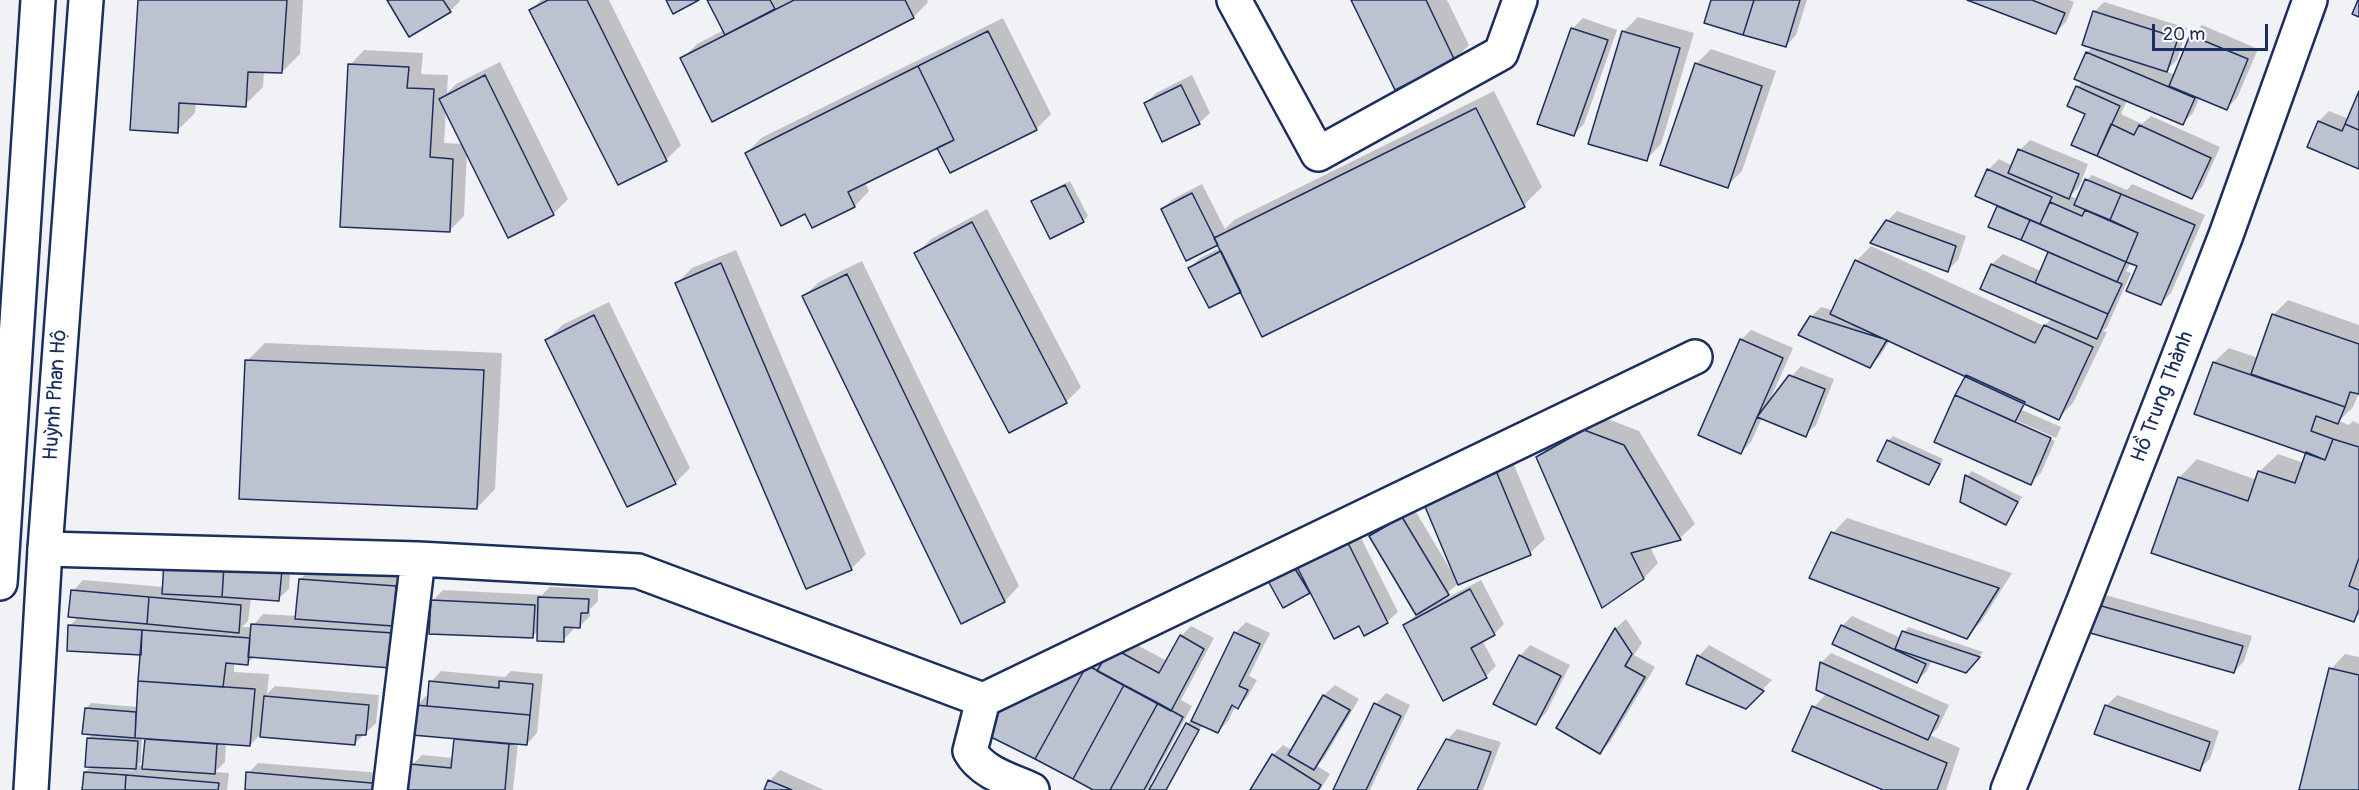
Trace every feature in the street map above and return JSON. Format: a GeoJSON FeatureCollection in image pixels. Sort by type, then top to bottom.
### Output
{"type":"FeatureCollection","features":[{"type":"Feature","properties":{"kind":"street","name":"Huỳnh Phan Hộ"},"geometry":{"type":"LineString","coordinates":[[0,583],[38,0]]}},
{"type":"Feature","properties":{"kind":"street","name":"Huỳnh Phan Hộ"},"geometry":{"type":"LineString","coordinates":[[31,790],[45,549],[86,0]]}},
{"type":"Feature","properties":{"kind":"street"},"geometry":{"type":"LineString","coordinates":[[1234,0],[1318,154],[1501,53],[1520,0]]}},
{"type":"Feature","properties":{"kind":"street","name":"Hồ Trung Thành"},"geometry":{"type":"LineString","coordinates":[[2008,790],[2226,235],[2310,0]]}},
{"type":"Feature","properties":{"kind":"street"},"geometry":{"type":"LineString","coordinates":[[45,549],[418,559],[638,571],[983,700],[1695,357]]}},
{"type":"Feature","properties":{"kind":"street"},"geometry":{"type":"LineString","coordinates":[[390,790],[418,559]]}},
{"type":"Feature","properties":{"kind":"street"},"geometry":{"type":"LineString","coordinates":[[983,700],[970,751],[975,761],[983,768],[1032,790]]}},
{"type":"Feature","properties":{"kind":"building"},"geometry":{"type":"Polygon","coordinates":[[[138,0],[287,0],[282,73],[248,72],[246,107],[179,103],[178,133],[130,130],[138,0]]]}},
{"type":"Feature","properties":{"kind":"building"},"geometry":{"type":"Polygon","coordinates":[[[387,0],[443,0],[451,12],[409,37],[387,0]]]}},
{"type":"Feature","properties":{"kind":"building"},"geometry":{"type":"Polygon","coordinates":[[[548,0],[587,0],[667,161],[618,185],[529,10],[548,0]]]}},
{"type":"Feature","properties":{"kind":"building"},"geometry":{"type":"Polygon","coordinates":[[[666,0],[699,0],[673,14],[666,0]]]}},
{"type":"Feature","properties":{"kind":"building"},"geometry":{"type":"Polygon","coordinates":[[[707,0],[770,0],[775,9],[725,35],[707,0]]]}},
{"type":"Feature","properties":{"kind":"building"},"geometry":{"type":"Polygon","coordinates":[[[794,0],[905,0],[914,18],[712,122],[680,58],[794,0]]]}},
{"type":"Feature","properties":{"kind":"building"},"geometry":{"type":"Polygon","coordinates":[[[1351,0],[1426,0],[1455,61],[1395,90],[1351,0]]]}},
{"type":"Feature","properties":{"kind":"building"},"geometry":{"type":"Polygon","coordinates":[[[1711,0],[1754,0],[1743,35],[1704,23],[1711,0]]]}},
{"type":"Feature","properties":{"kind":"building"},"geometry":{"type":"Polygon","coordinates":[[[1754,0],[1800,0],[1786,47],[1743,35],[1754,0]]]}},
{"type":"Feature","properties":{"kind":"building"},"geometry":{"type":"Polygon","coordinates":[[[1967,0],[2032,0],[2065,13],[2056,34],[1967,0]]]}},
{"type":"Feature","properties":{"kind":"building"},"geometry":{"type":"Polygon","coordinates":[[[2359,0],[2359,17],[2352,14],[2359,0]]]}},
{"type":"Feature","properties":{"kind":"building"},"geometry":{"type":"Polygon","coordinates":[[[2093,11],[2178,38],[2167,72],[2082,45],[2093,11]]]}},
{"type":"Feature","properties":{"kind":"building"},"geometry":{"type":"Polygon","coordinates":[[[1571,28],[1608,40],[1574,136],[1537,124],[1571,28]]]}},
{"type":"Feature","properties":{"kind":"building"},"geometry":{"type":"Polygon","coordinates":[[[988,31],[1037,130],[950,173],[937,148],[954,140],[918,66],[988,31]]]}},
{"type":"Feature","properties":{"kind":"building"},"geometry":{"type":"Polygon","coordinates":[[[1622,31],[1680,48],[1647,161],[1588,144],[1622,31]]]}},
{"type":"Feature","properties":{"kind":"building"},"geometry":{"type":"Polygon","coordinates":[[[2190,35],[2248,59],[2227,110],[2169,86],[2190,35]]]}},
{"type":"Feature","properties":{"kind":"building"},"geometry":{"type":"Polygon","coordinates":[[[2086,52],[2195,98],[2183,125],[2074,79],[2086,52]]]}},
{"type":"Feature","properties":{"kind":"building"},"geometry":{"type":"Polygon","coordinates":[[[1695,63],[1762,86],[1728,188],[1660,165],[1695,63]]]}},
{"type":"Feature","properties":{"kind":"building"},"geometry":{"type":"Polygon","coordinates":[[[348,64],[409,67],[407,88],[434,89],[430,157],[453,159],[450,232],[340,227],[348,64]]]}},
{"type":"Feature","properties":{"kind":"building"},"geometry":{"type":"Polygon","coordinates":[[[918,66],[954,140],[848,192],[855,207],[812,228],[805,214],[781,226],[745,153],[918,66]]]}},
{"type":"Feature","properties":{"kind":"building"},"geometry":{"type":"Polygon","coordinates":[[[485,75],[554,215],[508,238],[439,99],[485,75]]]}},
{"type":"Feature","properties":{"kind":"building"},"geometry":{"type":"Polygon","coordinates":[[[1181,85],[1200,124],[1162,142],[1144,103],[1181,85]]]}},
{"type":"Feature","properties":{"kind":"building"},"geometry":{"type":"Polygon","coordinates":[[[2076,86],[2120,106],[2097,156],[2071,145],[2085,114],[2067,106],[2076,86]]]}},
{"type":"Feature","properties":{"kind":"building"},"geometry":{"type":"Polygon","coordinates":[[[2359,91],[2359,130],[2345,124],[2359,91]]]}},
{"type":"Feature","properties":{"kind":"building"},"geometry":{"type":"Polygon","coordinates":[[[1476,108],[1525,207],[1262,337],[1214,238],[1476,108]]]}},
{"type":"Feature","properties":{"kind":"building"},"geometry":{"type":"Polygon","coordinates":[[[2318,121],[2342,131],[2345,124],[2359,130],[2359,169],[2307,147],[2318,121]]]}},
{"type":"Feature","properties":{"kind":"building"},"geometry":{"type":"Polygon","coordinates":[[[2111,124],[2134,135],[2139,125],[2211,158],[2192,199],[2097,156],[2111,124]]]}},
{"type":"Feature","properties":{"kind":"building"},"geometry":{"type":"Polygon","coordinates":[[[2018,149],[2079,174],[2069,199],[2008,173],[2018,149]]]}},
{"type":"Feature","properties":{"kind":"building"},"geometry":{"type":"Polygon","coordinates":[[[1987,169],[2052,197],[2040,224],[1975,196],[1987,169]]]}},
{"type":"Feature","properties":{"kind":"building"},"geometry":{"type":"Polygon","coordinates":[[[2085,179],[2121,194],[2110,220],[2074,205],[2085,179]]]}},
{"type":"Feature","properties":{"kind":"building"},"geometry":{"type":"Polygon","coordinates":[[[1065,185],[1084,222],[1050,239],[1031,201],[1065,185]]]}},
{"type":"Feature","properties":{"kind":"building"},"geometry":{"type":"Polygon","coordinates":[[[1192,193],[1218,245],[1186,261],[1161,209],[1192,193]]]}},
{"type":"Feature","properties":{"kind":"building"},"geometry":{"type":"Polygon","coordinates":[[[2121,194],[2195,225],[2161,305],[2126,291],[2137,266],[2126,262],[2138,233],[2110,220],[2121,194]]]}},
{"type":"Feature","properties":{"kind":"building"},"geometry":{"type":"Polygon","coordinates":[[[2050,202],[2082,216],[2085,210],[2138,233],[2126,262],[2040,224],[2050,202]]]}},
{"type":"Feature","properties":{"kind":"building"},"geometry":{"type":"Polygon","coordinates":[[[1997,206],[2030,220],[2021,240],[1988,227],[1997,206]]]}},
{"type":"Feature","properties":{"kind":"building"},"geometry":{"type":"Polygon","coordinates":[[[1886,220],[1956,246],[1948,272],[1870,243],[1886,220]]]}},
{"type":"Feature","properties":{"kind":"building"},"geometry":{"type":"Polygon","coordinates":[[[2030,220],[2126,262],[2117,282],[2021,240],[2030,220]]]}},
{"type":"Feature","properties":{"kind":"building"},"geometry":{"type":"Polygon","coordinates":[[[972,222],[1067,403],[1009,433],[914,253],[972,222]]]}},
{"type":"Feature","properties":{"kind":"building"},"geometry":{"type":"Polygon","coordinates":[[[1221,251],[1241,292],[1209,308],[1188,268],[1221,251]]]}},
{"type":"Feature","properties":{"kind":"building"},"geometry":{"type":"Polygon","coordinates":[[[2048,252],[2122,284],[2108,314],[2035,283],[2048,252]]]}},
{"type":"Feature","properties":{"kind":"building"},"geometry":{"type":"Polygon","coordinates":[[[1855,260],[2035,343],[2044,325],[2093,347],[2059,420],[1830,314],[1855,260]]]}},
{"type":"Feature","properties":{"kind":"building"},"geometry":{"type":"Polygon","coordinates":[[[721,263],[852,570],[806,589],[675,283],[721,263]]]}},
{"type":"Feature","properties":{"kind":"building"},"geometry":{"type":"Polygon","coordinates":[[[1991,264],[2108,314],[2097,339],[1980,289],[1991,264]]]}},
{"type":"Feature","properties":{"kind":"building"},"geometry":{"type":"Polygon","coordinates":[[[847,274],[1005,602],[961,624],[802,296],[847,274]]]}},
{"type":"Feature","properties":{"kind":"building"},"geometry":{"type":"Polygon","coordinates":[[[2272,314],[2359,344],[2359,394],[2350,392],[2345,407],[2251,374],[2272,314]]]}},
{"type":"Feature","properties":{"kind":"building"},"geometry":{"type":"Polygon","coordinates":[[[594,315],[676,484],[627,507],[545,340],[594,315]]]}},
{"type":"Feature","properties":{"kind":"building"},"geometry":{"type":"Polygon","coordinates":[[[1810,316],[1887,340],[1870,368],[1798,335],[1810,316]]]}},
{"type":"Feature","properties":{"kind":"building"},"geometry":{"type":"Polygon","coordinates":[[[1740,339],[1783,358],[1741,454],[1698,435],[1740,339]]]}},
{"type":"Feature","properties":{"kind":"building"},"geometry":{"type":"Polygon","coordinates":[[[245,360],[484,370],[477,509],[239,499],[245,360]]]}},
{"type":"Feature","properties":{"kind":"building"},"geometry":{"type":"Polygon","coordinates":[[[2213,362],[2345,407],[2338,424],[2316,416],[2311,431],[2333,439],[2325,460],[2194,414],[2213,362]]]}},
{"type":"Feature","properties":{"kind":"building"},"geometry":{"type":"Polygon","coordinates":[[[1789,375],[1825,389],[1806,437],[1757,417],[1789,375]]]}},
{"type":"Feature","properties":{"kind":"building"},"geometry":{"type":"Polygon","coordinates":[[[1966,375],[2025,402],[2015,422],[1955,395],[1966,375]]]}},
{"type":"Feature","properties":{"kind":"building"},"geometry":{"type":"Polygon","coordinates":[[[1955,395],[2051,438],[2031,485],[1934,442],[1955,395]]]}},
{"type":"Feature","properties":{"kind":"building"},"geometry":{"type":"Polygon","coordinates":[[[1584,430],[1624,445],[1681,540],[1631,553],[1644,579],[1602,608],[1536,457],[1584,430]]]}},
{"type":"Feature","properties":{"kind":"building"},"geometry":{"type":"Polygon","coordinates":[[[2333,439],[2359,447],[2359,558],[2349,586],[2359,590],[2359,609],[2354,622],[2151,553],[2178,477],[2248,501],[2258,471],[2295,483],[2306,452],[2325,460],[2333,439]]]}},
{"type":"Feature","properties":{"kind":"building"},"geometry":{"type":"Polygon","coordinates":[[[1887,440],[1940,464],[1929,485],[1877,461],[1887,440]]]}},
{"type":"Feature","properties":{"kind":"building"},"geometry":{"type":"Polygon","coordinates":[[[1494,466],[1531,555],[1458,585],[1421,497],[1494,466]]]}},
{"type":"Feature","properties":{"kind":"building"},"geometry":{"type":"Polygon","coordinates":[[[1965,475],[2018,502],[2006,525],[1960,502],[1965,475]]]}},
{"type":"Feature","properties":{"kind":"building"},"geometry":{"type":"Polygon","coordinates":[[[1402,517],[1449,595],[1416,615],[1369,536],[1402,517]]]}},
{"type":"Feature","properties":{"kind":"building"},"geometry":{"type":"Polygon","coordinates":[[[1831,532],[1999,588],[1967,639],[1809,578],[1831,532]]]}},
{"type":"Feature","properties":{"kind":"building"},"geometry":{"type":"Polygon","coordinates":[[[1344,535],[1388,623],[1364,636],[1359,626],[1334,639],[1294,561],[1344,535]]]}},
{"type":"Feature","properties":{"kind":"building"},"geometry":{"type":"Polygon","coordinates":[[[164,562],[224,566],[222,597],[162,594],[164,562]]]}},
{"type":"Feature","properties":{"kind":"building"},"geometry":{"type":"Polygon","coordinates":[[[1292,564],[1310,593],[1283,608],[1267,579],[1292,564]]]}},
{"type":"Feature","properties":{"kind":"building"},"geometry":{"type":"Polygon","coordinates":[[[224,566],[282,570],[279,601],[222,597],[224,566]]]}},
{"type":"Feature","properties":{"kind":"building"},"geometry":{"type":"Polygon","coordinates":[[[299,579],[396,586],[393,626],[295,619],[299,579]]]}},
{"type":"Feature","properties":{"kind":"building"},"geometry":{"type":"Polygon","coordinates":[[[1470,589],[1495,635],[1471,648],[1487,678],[1443,701],[1403,625],[1470,589]]]}},
{"type":"Feature","properties":{"kind":"building"},"geometry":{"type":"Polygon","coordinates":[[[71,590],[149,597],[147,624],[68,617],[71,590]]]}},
{"type":"Feature","properties":{"kind":"building"},"geometry":{"type":"Polygon","coordinates":[[[149,597],[241,605],[239,633],[147,624],[149,597]]]}},
{"type":"Feature","properties":{"kind":"building"},"geometry":{"type":"Polygon","coordinates":[[[538,597],[589,599],[588,613],[581,613],[580,628],[564,627],[564,642],[537,641],[538,597]]]}},
{"type":"Feature","properties":{"kind":"building"},"geometry":{"type":"Polygon","coordinates":[[[431,600],[535,605],[533,638],[429,634],[431,600]]]}},
{"type":"Feature","properties":{"kind":"building"},"geometry":{"type":"Polygon","coordinates":[[[2091,603],[2243,646],[2234,673],[2083,631],[2091,603]]]}},
{"type":"Feature","properties":{"kind":"building"},"geometry":{"type":"Polygon","coordinates":[[[251,624],[394,633],[391,668],[248,657],[251,624]]]}},
{"type":"Feature","properties":{"kind":"building"},"geometry":{"type":"Polygon","coordinates":[[[68,625],[142,630],[141,655],[67,651],[68,625]]]}},
{"type":"Feature","properties":{"kind":"building"},"geometry":{"type":"Polygon","coordinates":[[[1841,625],[1926,664],[1917,683],[1832,644],[1841,625]]]}},
{"type":"Feature","properties":{"kind":"building"},"geometry":{"type":"Polygon","coordinates":[[[1615,628],[1632,654],[1625,666],[1645,677],[1600,754],[1556,728],[1615,628]]]}},
{"type":"Feature","properties":{"kind":"building"},"geometry":{"type":"Polygon","coordinates":[[[142,630],[250,638],[248,665],[226,663],[223,687],[138,681],[142,630]]]}},
{"type":"Feature","properties":{"kind":"building"},"geometry":{"type":"Polygon","coordinates":[[[1902,631],[1980,657],[1966,673],[1895,649],[1902,631]]]}},
{"type":"Feature","properties":{"kind":"building"},"geometry":{"type":"Polygon","coordinates":[[[1234,632],[1260,644],[1239,686],[1248,690],[1238,709],[1232,705],[1218,733],[1191,721],[1234,632]]]}},
{"type":"Feature","properties":{"kind":"building"},"geometry":{"type":"Polygon","coordinates":[[[1180,635],[1204,649],[1171,711],[1097,671],[1111,647],[1159,673],[1180,635]]]}},
{"type":"Feature","properties":{"kind":"building"},"geometry":{"type":"Polygon","coordinates":[[[1519,655],[1561,676],[1536,725],[1493,704],[1519,655]]]}},
{"type":"Feature","properties":{"kind":"building"},"geometry":{"type":"Polygon","coordinates":[[[1697,655],[1764,691],[1746,709],[1686,684],[1697,655]]]}},
{"type":"Feature","properties":{"kind":"building"},"geometry":{"type":"Polygon","coordinates":[[[1820,662],[1939,716],[1928,740],[1816,690],[1820,662]]]}},
{"type":"Feature","properties":{"kind":"building"},"geometry":{"type":"Polygon","coordinates":[[[1087,665],[1035,759],[985,734],[1000,700],[1087,665]]]}},
{"type":"Feature","properties":{"kind":"building"},"geometry":{"type":"Polygon","coordinates":[[[1087,665],[1124,685],[1073,779],[1035,759],[1087,665]]]}},
{"type":"Feature","properties":{"kind":"building"},"geometry":{"type":"Polygon","coordinates":[[[2329,668],[2359,675],[2359,790],[2299,790],[2329,668]]]}},
{"type":"Feature","properties":{"kind":"building"},"geometry":{"type":"Polygon","coordinates":[[[138,681],[255,689],[250,746],[135,738],[138,681]]]}},
{"type":"Feature","properties":{"kind":"building"},"geometry":{"type":"Polygon","coordinates":[[[429,681],[499,688],[499,681],[533,684],[530,715],[427,706],[429,681]]]}},
{"type":"Feature","properties":{"kind":"building"},"geometry":{"type":"Polygon","coordinates":[[[1124,685],[1158,703],[1110,790],[1093,790],[1073,779],[1124,685]]]}},
{"type":"Feature","properties":{"kind":"building"},"geometry":{"type":"Polygon","coordinates":[[[1323,695],[1350,710],[1314,770],[1288,755],[1323,695]]]}},
{"type":"Feature","properties":{"kind":"building"},"geometry":{"type":"Polygon","coordinates":[[[264,696],[369,705],[366,735],[356,735],[355,745],[260,737],[264,696]]]}},
{"type":"Feature","properties":{"kind":"building"},"geometry":{"type":"Polygon","coordinates":[[[1158,703],[1183,717],[1144,790],[1110,790],[1158,703]]]}},
{"type":"Feature","properties":{"kind":"building"},"geometry":{"type":"Polygon","coordinates":[[[1374,703],[1401,716],[1366,790],[1333,790],[1374,703]]]}},
{"type":"Feature","properties":{"kind":"building"},"geometry":{"type":"Polygon","coordinates":[[[415,705],[530,715],[527,745],[412,735],[415,705]]]}},
{"type":"Feature","properties":{"kind":"building"},"geometry":{"type":"Polygon","coordinates":[[[2105,705],[2210,742],[2200,771],[2094,734],[2105,705]]]}},
{"type":"Feature","properties":{"kind":"building"},"geometry":{"type":"Polygon","coordinates":[[[1812,706],[1947,763],[1937,790],[1883,790],[1792,751],[1812,706]]]}},
{"type":"Feature","properties":{"kind":"building"},"geometry":{"type":"Polygon","coordinates":[[[85,708],[136,712],[135,738],[82,734],[85,708]]]}},
{"type":"Feature","properties":{"kind":"building"},"geometry":{"type":"Polygon","coordinates":[[[1186,723],[1199,730],[1166,790],[1149,790],[1186,723]]]}},
{"type":"Feature","properties":{"kind":"building"},"geometry":{"type":"Polygon","coordinates":[[[87,738],[138,741],[136,769],[85,767],[87,738]]]}},
{"type":"Feature","properties":{"kind":"building"},"geometry":{"type":"Polygon","coordinates":[[[145,739],[217,744],[215,774],[142,769],[145,739]]]}},
{"type":"Feature","properties":{"kind":"building"},"geometry":{"type":"Polygon","coordinates":[[[454,739],[509,744],[505,790],[408,790],[410,764],[451,768],[454,739]]]}},
{"type":"Feature","properties":{"kind":"building"},"geometry":{"type":"Polygon","coordinates":[[[1446,739],[1491,752],[1477,790],[1417,790],[1446,739]]]}},
{"type":"Feature","properties":{"kind":"building"},"geometry":{"type":"Polygon","coordinates":[[[1272,754],[1321,785],[1318,790],[1250,790],[1272,754]]]}},
{"type":"Feature","properties":{"kind":"building"},"geometry":{"type":"Polygon","coordinates":[[[84,772],[126,775],[125,790],[82,790],[84,772]]]}},
{"type":"Feature","properties":{"kind":"building"},"geometry":{"type":"Polygon","coordinates":[[[246,772],[383,784],[382,790],[245,790],[246,772]]]}},
{"type":"Feature","properties":{"kind":"building"},"geometry":{"type":"Polygon","coordinates":[[[126,775],[219,783],[218,790],[125,790],[126,775]]]}},
{"type":"Feature","properties":{"kind":"building"},"geometry":{"type":"Polygon","coordinates":[[[768,780],[792,790],[764,790],[768,780]]]}}]}
